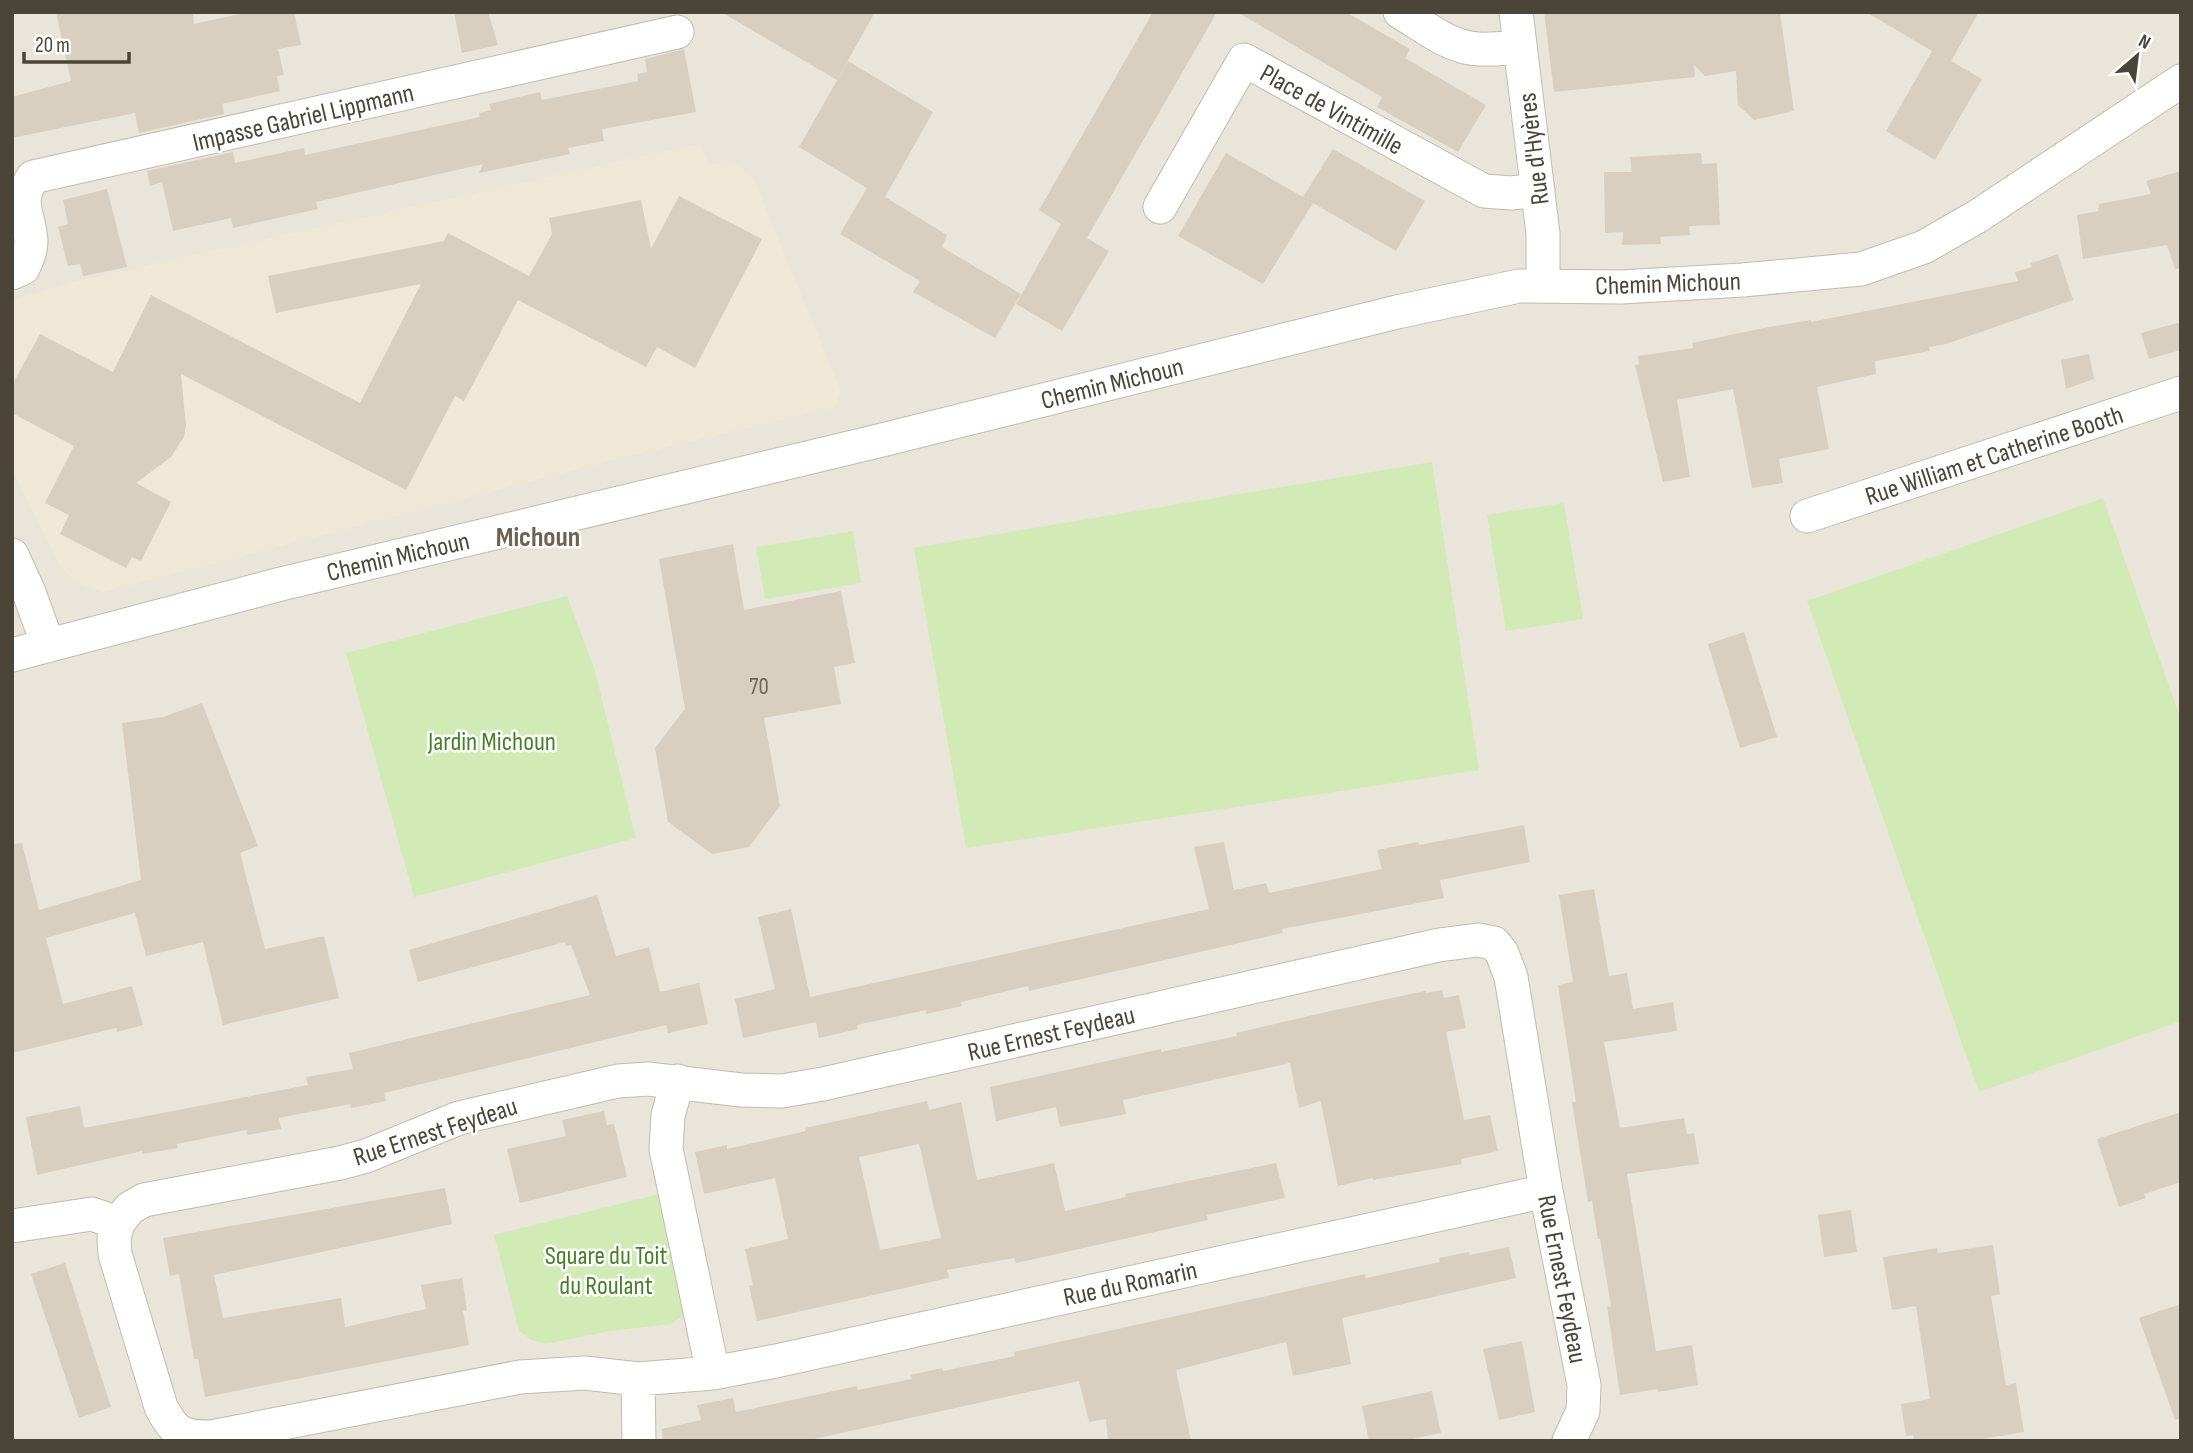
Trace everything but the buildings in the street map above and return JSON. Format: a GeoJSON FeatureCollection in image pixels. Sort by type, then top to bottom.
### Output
{"type":"FeatureCollection","features":[{"type":"Feature","properties":{"kind":"street"},"geometry":{"type":"LineString","coordinates":[[1400,12],[1454,43],[1470,48],[1520,47]]}},
{"type":"Feature","properties":{"kind":"street","name":"Rue d'Hyères"},"geometry":{"type":"LineString","coordinates":[[1516,12],[1543,234],[1543,286]]}},
{"type":"Feature","properties":{"kind":"street","name":"Impasse Gabriel Lippmann"},"geometry":{"type":"LineString","coordinates":[[12,273],[23,268],[29,254],[31,242],[23,205],[25,190],[33,177],[677,32]]}},
{"type":"Feature","properties":{"kind":"street","name":"Place de Vintimille"},"geometry":{"type":"LineString","coordinates":[[1160,207],[1244,60],[1484,191],[1511,193],[1538,190]]}},
{"type":"Feature","properties":{"kind":"street","name":"Chemin Michoun"},"geometry":{"type":"LineString","coordinates":[[12,655],[281,584],[852,448],[1397,312],[1519,286],[1662,285],[1861,269],[1924,247],[1978,216],[2181,81]]}},
{"type":"Feature","properties":{"kind":"street","name":"Rue William et Catherine Booth"},"geometry":{"type":"LineString","coordinates":[[1807,516],[2181,393]]}},
{"type":"Feature","properties":{"kind":"street"},"geometry":{"type":"LineString","coordinates":[[12,555],[48,645]]}},
{"type":"Feature","properties":{"kind":"street","name":"Rue Ernest Feydeau"},"geometry":{"type":"LineString","coordinates":[[118,1223],[130,1208],[144,1199],[366,1156],[459,1118],[489,1109],[618,1081],[648,1079],[741,1090],[782,1091],[1439,945],[1478,940],[1494,943],[1502,953],[1511,977],[1546,1191],[1584,1385],[1583,1411],[1569,1441]]}},
{"type":"Feature","properties":{"kind":"street"},"geometry":{"type":"LineString","coordinates":[[678,1081],[668,1115],[666,1149],[713,1373]]}},
{"type":"Feature","properties":{"kind":"street","name":"Rue du Romarin"},"geometry":{"type":"LineString","coordinates":[[638,1379],[713,1373],[776,1361],[1546,1191]]}},
{"type":"Feature","properties":{"kind":"street"},"geometry":{"type":"LineString","coordinates":[[12,1226],[92,1214],[118,1223],[114,1239],[115,1254],[161,1406],[171,1426],[181,1434],[211,1437],[520,1377],[585,1373],[638,1379],[639,1441]]}},
{"type":"Feature","properties":{"kind":"shaded area"},"geometry":{"type":"Polygon","coordinates":[[[12,12],[2181,12],[2181,1441],[12,1441],[12,12]]]}},
{"type":"Feature","properties":{"kind":"shaded area"},"geometry":{"type":"Polygon","coordinates":[[[699,144],[710,165],[723,162],[738,165],[754,180],[841,391],[835,407],[617,459],[103,592],[81,584],[61,568],[12,470],[12,300],[76,281],[699,144]]]}},
{"type":"Feature","properties":{"kind":"green space"},"geometry":{"type":"Polygon","coordinates":[[[1432,462],[1479,770],[966,848],[914,548],[1432,462]]]}},
{"type":"Feature","properties":{"kind":"green space"},"geometry":{"type":"Polygon","coordinates":[[[2103,498],[2181,720],[2181,1021],[1979,1092],[1807,601],[2103,498]]]}},
{"type":"Feature","properties":{"kind":"green space"},"geometry":{"type":"Polygon","coordinates":[[[1564,503],[1583,619],[1506,631],[1487,515],[1564,503]]]}},
{"type":"Feature","properties":{"kind":"green space"},"geometry":{"type":"Polygon","coordinates":[[[853,531],[861,583],[765,599],[756,547],[853,531]]]}},
{"type":"Feature","properties":{"kind":"green space","name":"Jardin Michoun"},"geometry":{"type":"Polygon","coordinates":[[[567,596],[595,671],[636,838],[414,897],[346,653],[567,596]]]}},
{"type":"Feature","properties":{"kind":"green space","name":"Square du Toit du Roulant"},"geometry":{"type":"Polygon","coordinates":[[[663,1193],[684,1315],[671,1324],[610,1331],[546,1344],[531,1340],[519,1330],[494,1235],[663,1193]]]}},
{"type":"Feature","properties":{"kind":"district","name":"Michoun"},"geometry":{"type":"Point","coordinates":[538,536]}}]}
